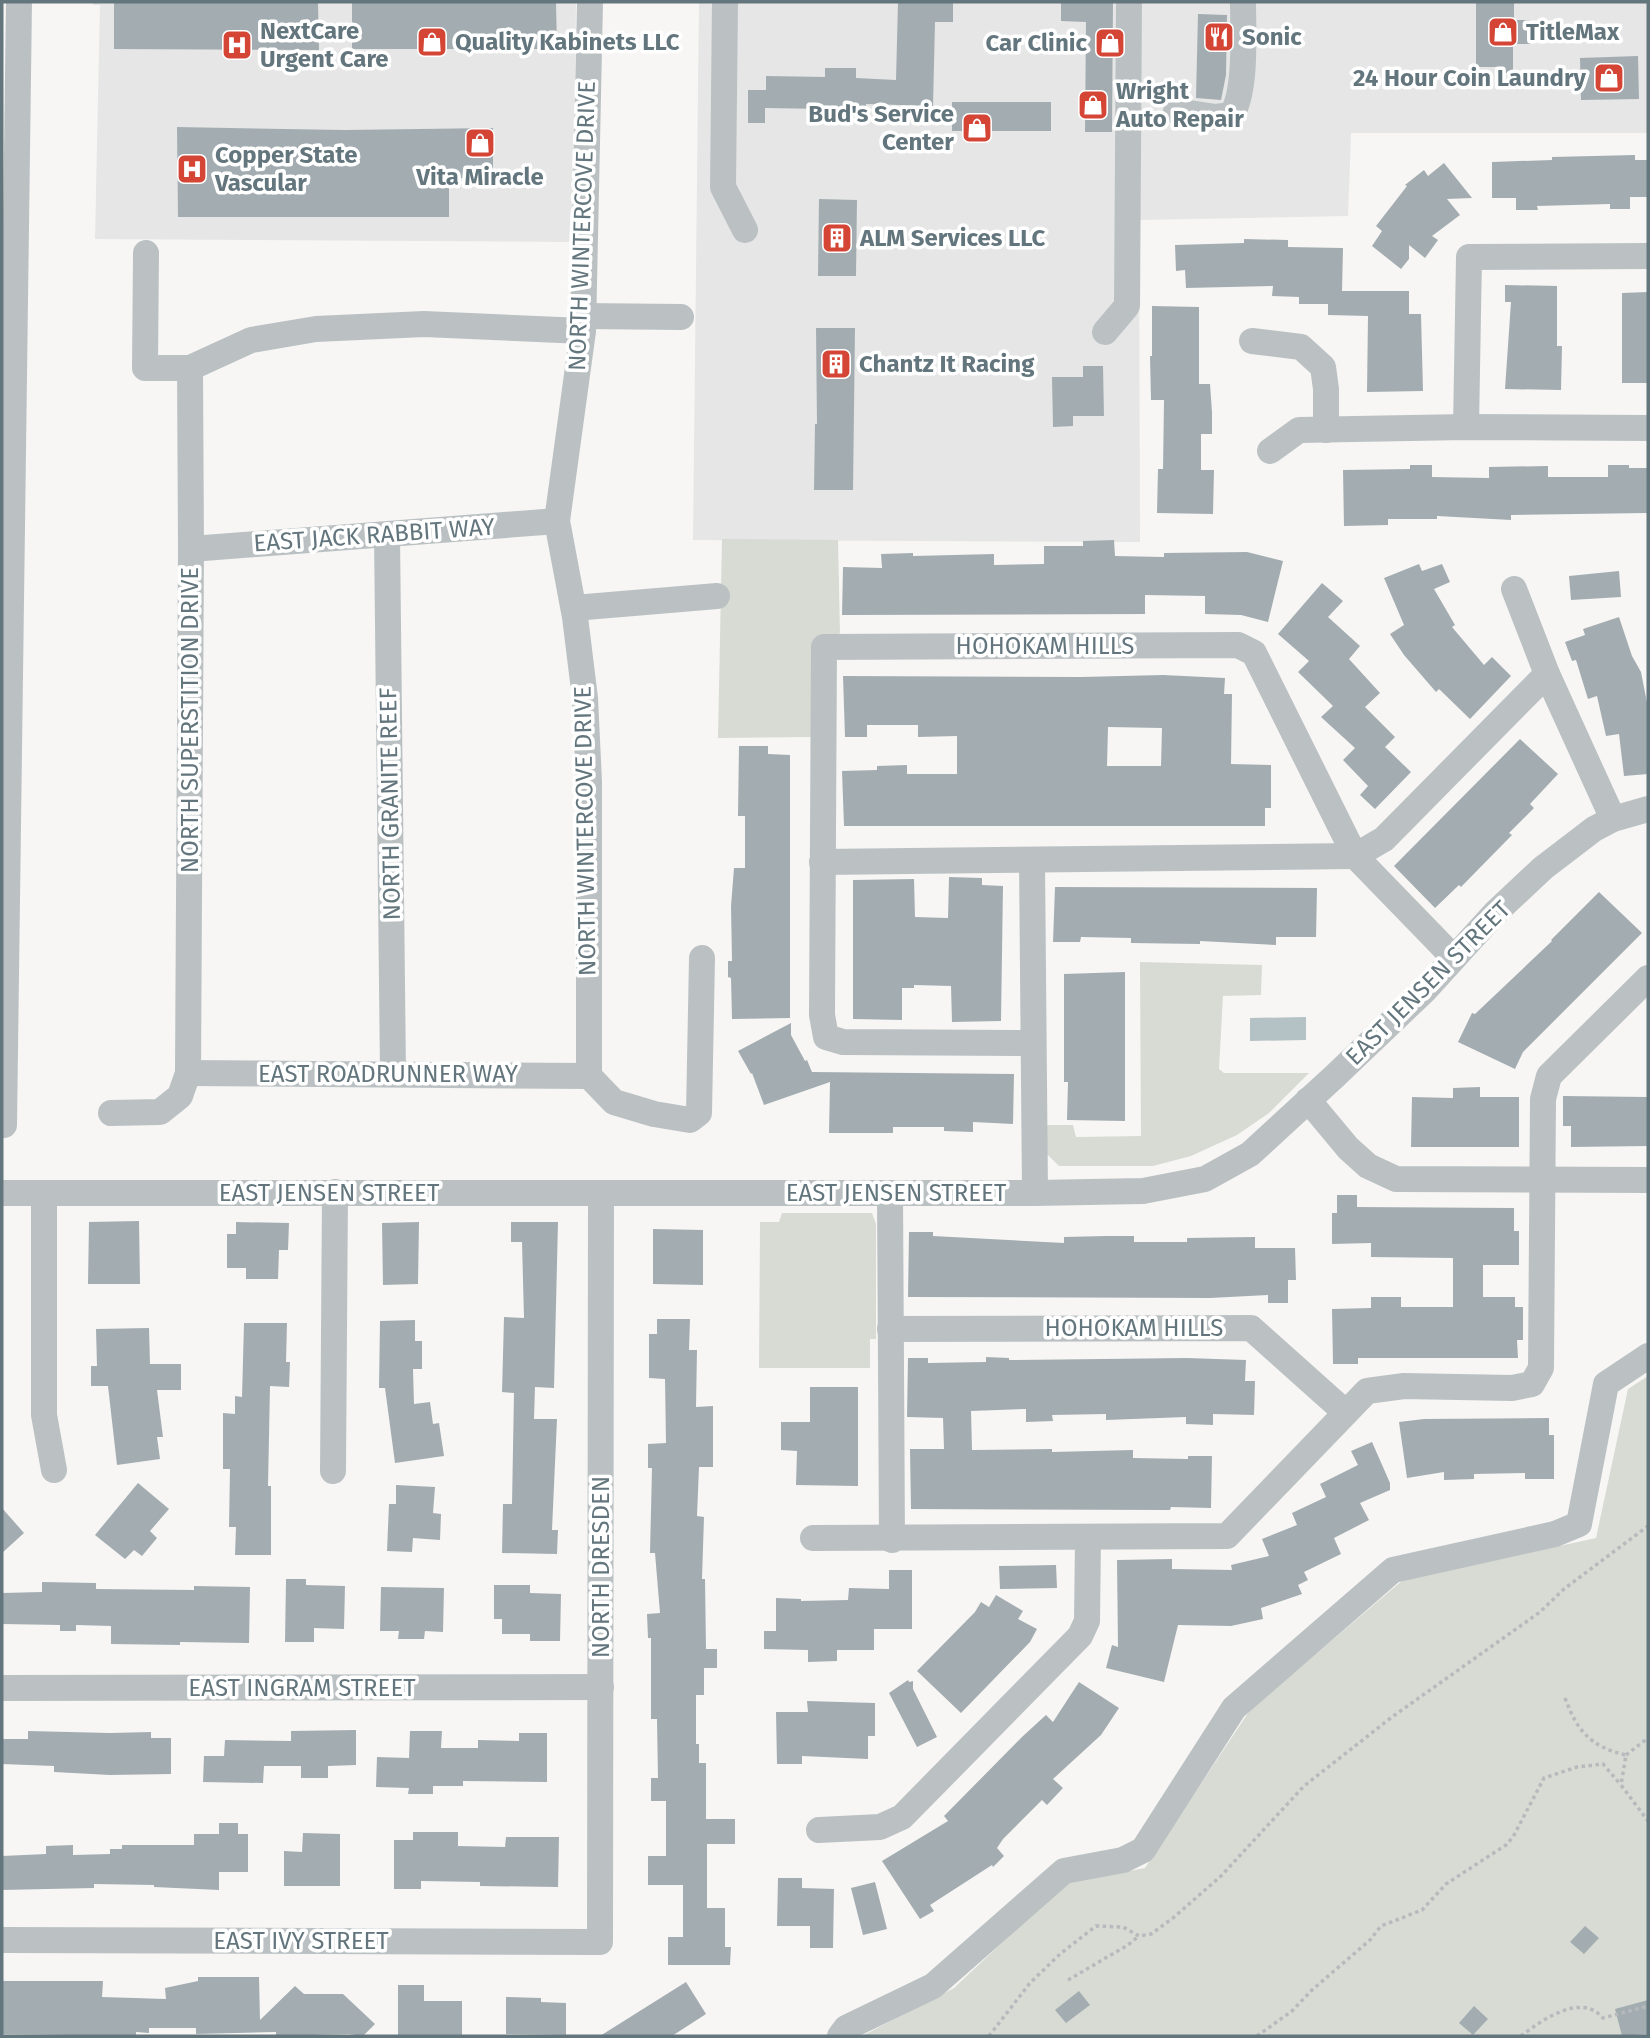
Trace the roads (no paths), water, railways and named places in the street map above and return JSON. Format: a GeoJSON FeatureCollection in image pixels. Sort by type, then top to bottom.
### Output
{"type":"FeatureCollection","features":[{"type":"Feature","properties":{"kind":"street"},"geometry":{"type":"LineString","coordinates":[[2,1125],[7,569],[19,2]]}},
{"type":"Feature","properties":{"kind":"street","name":"NORTH WINTERCOVE DRIVE"},"geometry":{"type":"LineString","coordinates":[[589,1076],[589,782],[584,698],[574,608],[557,522],[583,323],[590,2]]}},
{"type":"Feature","properties":{"kind":"street"},"geometry":{"type":"LineString","coordinates":[[725,2],[723,187],[745,230]]}},
{"type":"Feature","properties":{"kind":"street"},"geometry":{"type":"LineString","coordinates":[[1105,332],[1127,306],[1129,2]]}},
{"type":"Feature","properties":{"kind":"street"},"geometry":{"type":"LineString","coordinates":[[1176,111],[1216,117],[1231,115],[1238,107],[1242,68],[1243,2]]}},
{"type":"Feature","properties":{"kind":"street"},"geometry":{"type":"LineString","coordinates":[[146,253],[145,368],[190,368],[251,340],[316,329],[424,324],[583,323],[681,317]]}},
{"type":"Feature","properties":{"kind":"street"},"geometry":{"type":"LineString","coordinates":[[1466,427],[1469,257],[1648,256]]}},
{"type":"Feature","properties":{"kind":"street"},"geometry":{"type":"LineString","coordinates":[[1252,341],[1301,347],[1323,367],[1326,430]]}},
{"type":"Feature","properties":{"kind":"street","name":"NORTH SUPERSTITION DRIVE"},"geometry":{"type":"LineString","coordinates":[[188,1073],[190,368]]}},
{"type":"Feature","properties":{"kind":"street"},"geometry":{"type":"LineString","coordinates":[[1270,452],[1299,430],[1648,428]]}},
{"type":"Feature","properties":{"kind":"street","name":"EAST JACK RABBIT WAY"},"geometry":{"type":"LineString","coordinates":[[191,549],[557,522]]}},
{"type":"Feature","properties":{"kind":"street","name":"NORTH GRANITE REEF"},"geometry":{"type":"LineString","coordinates":[[387,535],[393,1073]]}},
{"type":"Feature","properties":{"kind":"street"},"geometry":{"type":"LineString","coordinates":[[1514,589],[1547,674],[1613,819]]}},
{"type":"Feature","properties":{"kind":"street"},"geometry":{"type":"LineString","coordinates":[[574,608],[717,596]]}},
{"type":"Feature","properties":{"kind":"street","name":"HOHOKAM HILLS"},"geometry":{"type":"LineString","coordinates":[[1032,1043],[843,1042],[826,1037],[822,1015],[824,647],[1238,645],[1254,653],[1355,856],[1454,958]]}},
{"type":"Feature","properties":{"kind":"street"},"geometry":{"type":"LineString","coordinates":[[822,862],[1355,856],[1384,839],[1547,674]]}},
{"type":"Feature","properties":{"kind":"street","name":"EAST JENSEN STREET"},"geometry":{"type":"LineString","coordinates":[[2,1193],[1035,1193],[1143,1191],[1205,1179],[1250,1154],[1425,989],[1495,913],[1543,868],[1594,829],[1613,819],[1648,809]]}},
{"type":"Feature","properties":{"kind":"street"},"geometry":{"type":"LineString","coordinates":[[1032,861],[1035,1193]]}},
{"type":"Feature","properties":{"kind":"street"},"geometry":{"type":"LineString","coordinates":[[589,1076],[614,1102],[654,1114],[690,1119],[699,1113],[702,958]]}},
{"type":"Feature","properties":{"kind":"street"},"geometry":{"type":"LineString","coordinates":[[813,1538],[892,1540],[1227,1536],[1367,1391],[1404,1386],[1512,1388],[1532,1384],[1541,1368],[1543,1099],[1549,1076],[1648,978]]}},
{"type":"Feature","properties":{"kind":"street"},"geometry":{"type":"LineString","coordinates":[[111,1113],[160,1112],[180,1096],[188,1073]]}},
{"type":"Feature","properties":{"kind":"street","name":"EAST ROADRUNNER WAY"},"geometry":{"type":"LineString","coordinates":[[188,1073],[589,1076]]}},
{"type":"Feature","properties":{"kind":"street"},"geometry":{"type":"LineString","coordinates":[[1308,1100],[1348,1148],[1368,1166],[1396,1179],[1648,1180]]}},
{"type":"Feature","properties":{"kind":"street"},"geometry":{"type":"LineString","coordinates":[[333,1471],[335,1192]]}},
{"type":"Feature","properties":{"kind":"street"},"geometry":{"type":"LineString","coordinates":[[44,1193],[44,1415],[54,1470]]}},
{"type":"Feature","properties":{"kind":"street","name":"NORTH DRESDEN"},"geometry":{"type":"LineString","coordinates":[[600,1942],[601,1193]]}},
{"type":"Feature","properties":{"kind":"street"},"geometry":{"type":"LineString","coordinates":[[890,1193],[892,1540]]}},
{"type":"Feature","properties":{"kind":"street","name":"HOHOKAM HILLS"},"geometry":{"type":"LineString","coordinates":[[890,1329],[1251,1328],[1345,1412]]}},
{"type":"Feature","properties":{"kind":"street"},"geometry":{"type":"LineString","coordinates":[[840,2036],[846,2028],[933,1986],[1064,1871],[1123,1860],[1143,1850],[1234,1708],[1393,1570],[1555,1534],[1579,1524],[1606,1384],[1648,1356]]}},
{"type":"Feature","properties":{"kind":"street"},"geometry":{"type":"LineString","coordinates":[[819,1830],[880,1827],[902,1816],[1080,1636],[1087,1621],[1088,1538]]}},
{"type":"Feature","properties":{"kind":"street","name":"EAST INGRAM STREET"},"geometry":{"type":"LineString","coordinates":[[2,1688],[601,1687]]}},
{"type":"Feature","properties":{"kind":"street","name":"EAST IVY STREET"},"geometry":{"type":"LineString","coordinates":[[2,1940],[600,1942]]}},
{"type":"Feature","properties":{"kind":"place","name":"TitleMax"},"geometry":{"type":"Point","coordinates":[1503,32]}},
{"type":"Feature","properties":{"kind":"place","name":"Sonic"},"geometry":{"type":"Point","coordinates":[1219,37]}},
{"type":"Feature","properties":{"kind":"place","name":"Quality Kabinets LLC"},"geometry":{"type":"Point","coordinates":[432,42]}},
{"type":"Feature","properties":{"kind":"place","name":"Car Clinic"},"geometry":{"type":"Point","coordinates":[1110,43]}},
{"type":"Feature","properties":{"kind":"place","name":"NextCare Urgent Care"},"geometry":{"type":"Point","coordinates":[237,45]}},
{"type":"Feature","properties":{"kind":"place","name":"24 Hour Coin Laundry"},"geometry":{"type":"Point","coordinates":[1609,78]}},
{"type":"Feature","properties":{"kind":"place","name":"Wright Auto Repair"},"geometry":{"type":"Point","coordinates":[1093,105]}},
{"type":"Feature","properties":{"kind":"place","name":"Bud's Service Center"},"geometry":{"type":"Point","coordinates":[977,128]}},
{"type":"Feature","properties":{"kind":"place","name":"Vita Miracle"},"geometry":{"type":"Point","coordinates":[480,143]}},
{"type":"Feature","properties":{"kind":"place","name":"Copper State Vascular"},"geometry":{"type":"Point","coordinates":[192,169]}},
{"type":"Feature","properties":{"kind":"place","name":"ALM Services LLC"},"geometry":{"type":"Point","coordinates":[837,238]}},
{"type":"Feature","properties":{"kind":"place","name":"Chantz It Racing"},"geometry":{"type":"Point","coordinates":[836,364]}}]}
